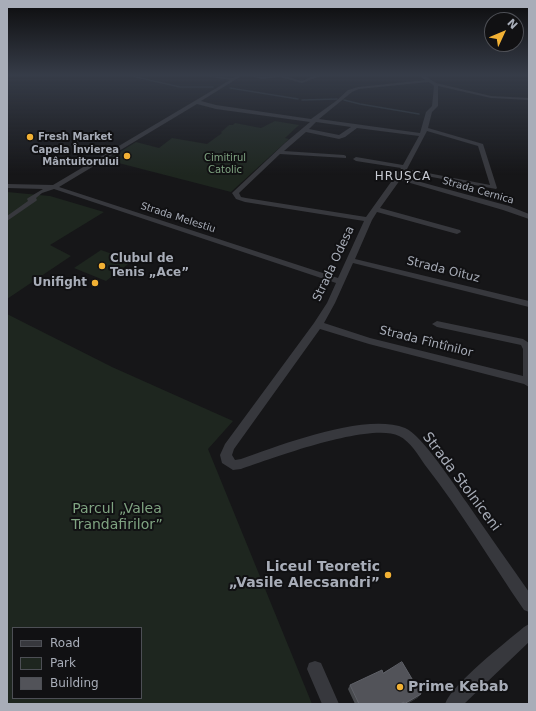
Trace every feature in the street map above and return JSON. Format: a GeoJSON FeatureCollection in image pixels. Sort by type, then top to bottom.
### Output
{"type":"FeatureCollection","features":[{"type":"Feature","properties":{"kind":"street"},"geometry":{"type":"LineString","coordinates":[[7,211],[26,198],[30,199],[40,192],[54,187],[187,108]]}},
{"type":"Feature","properties":{"kind":"street"},"geometry":{"type":"LineString","coordinates":[[224,108],[356,126],[424,132],[481,145],[494,188],[356,159]]}},
{"type":"Feature","properties":{"kind":"street"},"geometry":{"type":"LineString","coordinates":[[326,108],[313,120],[310,126],[279,152],[236,192],[236,196],[245,200],[368,220]]}},
{"type":"Feature","properties":{"kind":"street","name":"Strada Odesa"},"geometry":{"type":"LineString","coordinates":[[226,459],[229,447],[318,325],[331,303],[368,220],[404,169],[424,132],[428,114],[432,108]]}},
{"type":"Feature","properties":{"kind":"street"},"geometry":{"type":"LineString","coordinates":[[304,130],[339,137],[356,126]]}},
{"type":"Feature","properties":{"kind":"street"},"geometry":{"type":"LineString","coordinates":[[279,152],[344,158]]}},
{"type":"Feature","properties":{"kind":"street","name":"Strada Cernica"},"geometry":{"type":"LineString","coordinates":[[398,178],[500,206],[529,217]]}},
{"type":"Feature","properties":{"kind":"street","name":"Strada Melestiu"},"geometry":{"type":"LineString","coordinates":[[7,186],[54,187],[341,282]]}},
{"type":"Feature","properties":{"kind":"street"},"geometry":{"type":"LineString","coordinates":[[7,219],[34,200],[30,199]]}},
{"type":"Feature","properties":{"kind":"street"},"geometry":{"type":"LineString","coordinates":[[375,209],[457,232]]}},
{"type":"Feature","properties":{"kind":"street","name":"Strada Oituz"},"geometry":{"type":"LineString","coordinates":[[351,260],[529,304]]}},
{"type":"Feature","properties":{"kind":"street"},"geometry":{"type":"LineString","coordinates":[[437,324],[520,341],[528,348],[529,382]]}},
{"type":"Feature","properties":{"kind":"street","name":"Strada Fîntînilor"},"geometry":{"type":"LineString","coordinates":[[318,325],[369,341],[529,382]]}},
{"type":"Feature","properties":{"kind":"street","name":"Strada Stolniceni"},"geometry":{"type":"LineString","coordinates":[[226,459],[233,465],[241,464],[356,430],[379,428],[403,432],[424,454],[439,473],[529,605]]}},
{"type":"Feature","properties":{"kind":"street"},"geometry":{"type":"LineString","coordinates":[[453,704],[465,690],[529,632]]}},
{"type":"Feature","properties":{"kind":"street"},"geometry":{"type":"LineString","coordinates":[[315,669],[330,704]]}},
{"type":"Feature","properties":{"kind":"green space","name":"Cimitirul Catolic"},"geometry":{"type":"Polygon","coordinates":[[[275,121],[299,125],[285,138],[289,139],[231,192],[107,160],[136,142],[159,148],[172,138],[207,144],[222,133],[221,132],[229,125],[233,125],[235,123],[261,128],[275,121]]]}},
{"type":"Feature","properties":{"kind":"green space"},"geometry":{"type":"Polygon","coordinates":[[[7,192],[50,196],[104,212],[50,245],[71,256],[7,299],[7,192]]]}},
{"type":"Feature","properties":{"kind":"green space","name":"Clubul de Tenis „Ace”"},"geometry":{"type":"Polygon","coordinates":[[[101,250],[132,261],[106,281],[74,268],[101,250]]]}},
{"type":"Feature","properties":{"kind":"green space","name":"Parcul „Valea Trandafirilor”"},"geometry":{"type":"Polygon","coordinates":[[[7,314],[112,367],[233,421],[208,449],[312,704],[7,704],[7,314]]]}},
{"type":"Feature","properties":{"kind":"building"},"geometry":{"type":"Polygon","coordinates":[[[402,662],[421,694],[404,704],[404,702],[400,704],[359,704],[350,685],[382,670],[383,673],[402,662]]]}},
{"type":"Feature","properties":{"kind":"waterway"},"geometry":{"type":"LineString","coordinates":[[385,108],[419,114]]}},
{"type":"Feature","properties":{"kind":"place","name":"Fresh Market"},"geometry":{"type":"Point","coordinates":[30,137]}},
{"type":"Feature","properties":{"kind":"place","name":"Capela Învierea Mântuitorului"},"geometry":{"type":"Point","coordinates":[127,156]}},
{"type":"Feature","properties":{"kind":"place","name":"Clubul de Tenis „Ace”"},"geometry":{"type":"Point","coordinates":[102,266]}},
{"type":"Feature","properties":{"kind":"place","name":"Unifight"},"geometry":{"type":"Point","coordinates":[95,283]}},
{"type":"Feature","properties":{"kind":"place","name":"Liceul Teoretic „Vasile Alecsandri”"},"geometry":{"type":"Point","coordinates":[388,575]}},
{"type":"Feature","properties":{"kind":"place","name":"Prime Kebab"},"geometry":{"type":"Point","coordinates":[400,687]}},
{"type":"Feature","properties":{"kind":"district","name":"HRUȘCA"},"geometry":{"type":"Point","coordinates":[403,177]}}]}
